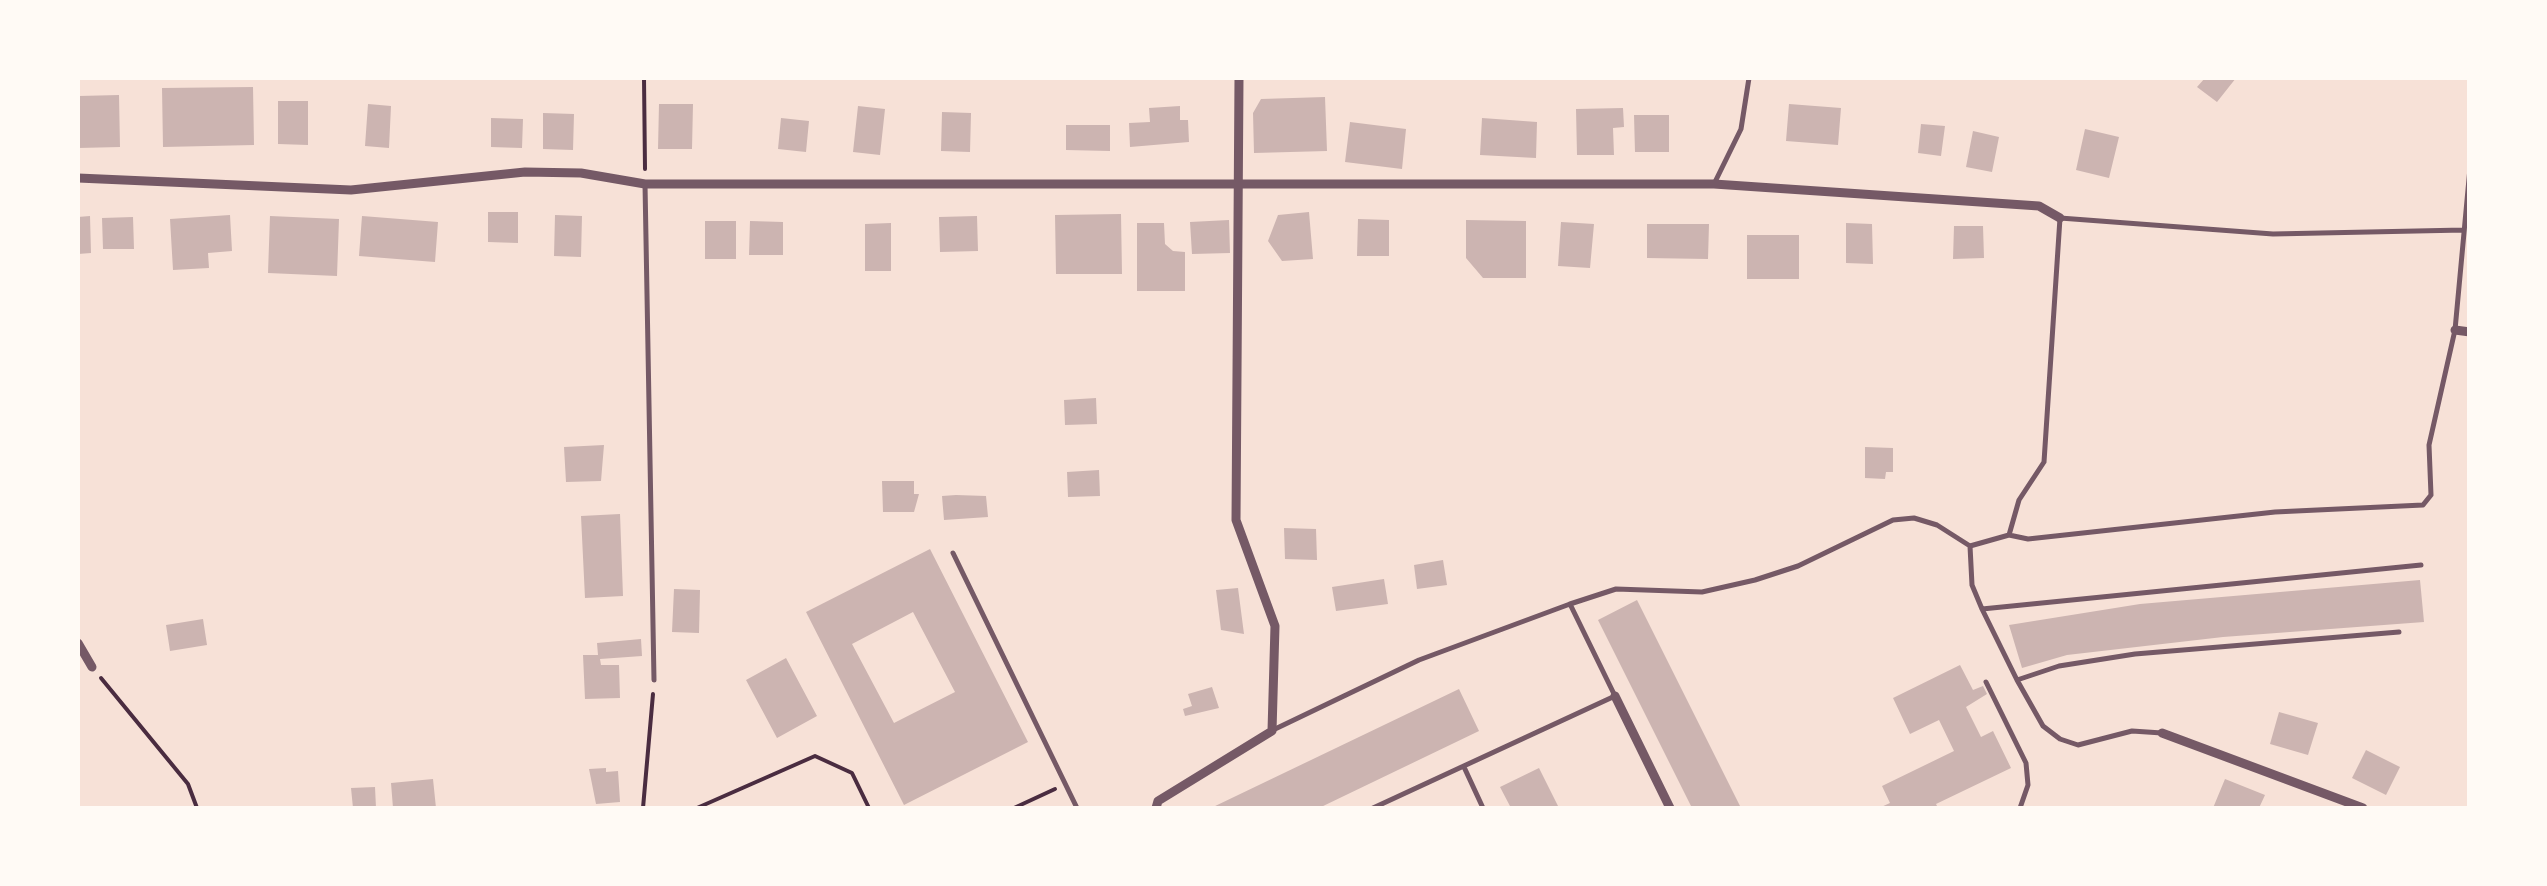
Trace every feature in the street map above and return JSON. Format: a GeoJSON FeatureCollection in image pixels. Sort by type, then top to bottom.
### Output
{"type":"FeatureCollection","features":[{"type":"Feature","properties":{"kind":"street"},"geometry":{"type":"LineString","coordinates":[[1156,808],[1158,800],[1272,730],[1276,626],[1236,520],[1239,78]]}},
{"type":"Feature","properties":{"kind":"street"},"geometry":{"type":"LineString","coordinates":[[78,178],[351,190],[524,172],[581,173],[645,184],[1714,184],[2039,206],[2060,218]]}},
{"type":"Feature","properties":{"kind":"street"},"geometry":{"type":"LineString","coordinates":[[2455,330],[2470,332]]}},
{"type":"Feature","properties":{"kind":"street"},"geometry":{"type":"LineString","coordinates":[[78,642],[92,667]]}},
{"type":"Feature","properties":{"kind":"street"},"geometry":{"type":"LineString","coordinates":[[1615,696],[1670,808]]}},
{"type":"Feature","properties":{"kind":"street"},"geometry":{"type":"LineString","coordinates":[[2162,733],[2363,808]]}},
{"type":"Feature","properties":{"kind":"lane"},"geometry":{"type":"LineString","coordinates":[[1714,184],[1742,129],[1749,78]]}},
{"type":"Feature","properties":{"kind":"lane"},"geometry":{"type":"LineString","coordinates":[[1272,730],[1419,660],[1616,588],[1702,592],[1754,580],[1798,566],[1893,520],[1926,521],[1970,546],[2009,534],[2028,539],[2275,512],[2423,505],[2431,495],[2430,445],[2455,330],[2470,168]]}},
{"type":"Feature","properties":{"kind":"lane"},"geometry":{"type":"LineString","coordinates":[[645,184],[654,680]]}},
{"type":"Feature","properties":{"kind":"lane"},"geometry":{"type":"LineString","coordinates":[[2009,534],[2019,500],[2044,462],[2060,218],[2273,234],[2464,230]]}},
{"type":"Feature","properties":{"kind":"lane"},"geometry":{"type":"LineString","coordinates":[[1970,546],[1969,567],[1982,609],[2036,718],[2060,739],[2078,745],[2132,731],[2162,733]]}},
{"type":"Feature","properties":{"kind":"lane"},"geometry":{"type":"LineString","coordinates":[[953,553],[1077,808]]}},
{"type":"Feature","properties":{"kind":"lane"},"geometry":{"type":"LineString","coordinates":[[1982,609],[2421,565]]}},
{"type":"Feature","properties":{"kind":"lane"},"geometry":{"type":"LineString","coordinates":[[1373,808],[1615,696],[1570,604]]}},
{"type":"Feature","properties":{"kind":"lane"},"geometry":{"type":"LineString","coordinates":[[2018,680],[2059,666],[2135,654],[2398,632]]}},
{"type":"Feature","properties":{"kind":"lane"},"geometry":{"type":"LineString","coordinates":[[1986,682],[2026,763],[2028,785],[2020,808]]}},
{"type":"Feature","properties":{"kind":"lane"},"geometry":{"type":"LineString","coordinates":[[1464,767],[1484,808]]}},
{"type":"Feature","properties":{"kind":"path"},"geometry":{"type":"LineString","coordinates":[[644,78],[645,184]]}},
{"type":"Feature","properties":{"kind":"path"},"geometry":{"type":"LineString","coordinates":[[92,667],[188,784],[197,808]]}},
{"type":"Feature","properties":{"kind":"path"},"geometry":{"type":"LineString","coordinates":[[642,808],[654,680]]}},
{"type":"Feature","properties":{"kind":"path"},"geometry":{"type":"LineString","coordinates":[[697,808],[815,756],[852,773],[869,808]]}},
{"type":"Feature","properties":{"kind":"path"},"geometry":{"type":"LineString","coordinates":[[1014,808],[1066,784]]}},
{"type":"Feature","properties":{"kind":"building"},"geometry":{"type":"Polygon","coordinates":[[[2205,78],[2236,78],[2217,102],[2197,87],[2205,78]]]}},
{"type":"Feature","properties":{"kind":"building"},"geometry":{"type":"Polygon","coordinates":[[[253,87],[254,145],[163,147],[162,88],[253,87]]]}},
{"type":"Feature","properties":{"kind":"building"},"geometry":{"type":"Polygon","coordinates":[[[119,95],[120,147],[78,148],[79,96],[119,95]]]}},
{"type":"Feature","properties":{"kind":"building"},"geometry":{"type":"Polygon","coordinates":[[[1325,97],[1327,151],[1254,153],[1253,113],[1261,99],[1325,97]]]}},
{"type":"Feature","properties":{"kind":"building"},"geometry":{"type":"Polygon","coordinates":[[[278,101],[308,101],[308,145],[278,144],[278,101]]]}},
{"type":"Feature","properties":{"kind":"building"},"geometry":{"type":"Polygon","coordinates":[[[368,104],[391,106],[389,148],[365,146],[368,104]]]}},
{"type":"Feature","properties":{"kind":"building"},"geometry":{"type":"Polygon","coordinates":[[[659,104],[693,104],[692,149],[658,149],[659,104]]]}},
{"type":"Feature","properties":{"kind":"building"},"geometry":{"type":"Polygon","coordinates":[[[1789,104],[1841,108],[1838,145],[1786,141],[1789,104]]]}},
{"type":"Feature","properties":{"kind":"building"},"geometry":{"type":"Polygon","coordinates":[[[858,106],[885,109],[880,155],[853,152],[858,106]]]}},
{"type":"Feature","properties":{"kind":"building"},"geometry":{"type":"Polygon","coordinates":[[[1180,106],[1180,120],[1188,120],[1189,142],[1130,147],[1129,123],[1150,122],[1149,108],[1180,106]]]}},
{"type":"Feature","properties":{"kind":"building"},"geometry":{"type":"Polygon","coordinates":[[[1623,108],[1624,127],[1613,128],[1614,155],[1577,155],[1576,109],[1623,108]]]}},
{"type":"Feature","properties":{"kind":"building"},"geometry":{"type":"Polygon","coordinates":[[[942,112],[971,113],[970,152],[941,151],[942,112]]]}},
{"type":"Feature","properties":{"kind":"building"},"geometry":{"type":"Polygon","coordinates":[[[543,113],[574,114],[573,150],[543,149],[543,113]]]}},
{"type":"Feature","properties":{"kind":"building"},"geometry":{"type":"Polygon","coordinates":[[[1634,115],[1669,115],[1669,152],[1635,152],[1634,115]]]}},
{"type":"Feature","properties":{"kind":"building"},"geometry":{"type":"Polygon","coordinates":[[[491,118],[523,119],[522,148],[491,147],[491,118]]]}},
{"type":"Feature","properties":{"kind":"building"},"geometry":{"type":"Polygon","coordinates":[[[781,118],[809,121],[806,152],[778,149],[781,118]]]}},
{"type":"Feature","properties":{"kind":"building"},"geometry":{"type":"Polygon","coordinates":[[[1482,118],[1537,122],[1536,158],[1480,155],[1482,118]]]}},
{"type":"Feature","properties":{"kind":"building"},"geometry":{"type":"Polygon","coordinates":[[[1350,122],[1406,129],[1402,169],[1345,162],[1350,122]]]}},
{"type":"Feature","properties":{"kind":"building"},"geometry":{"type":"Polygon","coordinates":[[[1921,124],[1945,126],[1941,156],[1918,153],[1921,124]]]}},
{"type":"Feature","properties":{"kind":"building"},"geometry":{"type":"Polygon","coordinates":[[[1066,125],[1110,125],[1110,151],[1066,150],[1066,125]]]}},
{"type":"Feature","properties":{"kind":"building"},"geometry":{"type":"Polygon","coordinates":[[[2085,129],[2119,137],[2109,178],[2076,170],[2085,129]]]}},
{"type":"Feature","properties":{"kind":"building"},"geometry":{"type":"Polygon","coordinates":[[[1973,131],[1999,137],[1992,172],[1966,167],[1973,131]]]}},
{"type":"Feature","properties":{"kind":"building"},"geometry":{"type":"Polygon","coordinates":[[[488,212],[518,212],[518,243],[488,242],[488,212]]]}},
{"type":"Feature","properties":{"kind":"building"},"geometry":{"type":"Polygon","coordinates":[[[1309,212],[1313,259],[1282,261],[1268,241],[1278,215],[1309,212]]]}},
{"type":"Feature","properties":{"kind":"building"},"geometry":{"type":"Polygon","coordinates":[[[1121,214],[1122,274],[1056,274],[1055,215],[1121,214]]]}},
{"type":"Feature","properties":{"kind":"building"},"geometry":{"type":"Polygon","coordinates":[[[230,215],[232,251],[208,253],[209,268],[173,270],[170,219],[230,215]]]}},
{"type":"Feature","properties":{"kind":"building"},"geometry":{"type":"Polygon","coordinates":[[[555,215],[582,216],[581,257],[554,256],[555,215]]]}},
{"type":"Feature","properties":{"kind":"building"},"geometry":{"type":"Polygon","coordinates":[[[90,216],[91,253],[78,254],[78,217],[90,216]]]}},
{"type":"Feature","properties":{"kind":"building"},"geometry":{"type":"Polygon","coordinates":[[[270,216],[339,219],[337,276],[268,273],[270,216]]]}},
{"type":"Feature","properties":{"kind":"building"},"geometry":{"type":"Polygon","coordinates":[[[362,216],[438,222],[435,262],[359,256],[362,216]]]}},
{"type":"Feature","properties":{"kind":"building"},"geometry":{"type":"Polygon","coordinates":[[[977,216],[978,251],[940,252],[939,217],[977,216]]]}},
{"type":"Feature","properties":{"kind":"building"},"geometry":{"type":"Polygon","coordinates":[[[133,217],[134,249],[103,249],[102,218],[133,217]]]}},
{"type":"Feature","properties":{"kind":"building"},"geometry":{"type":"Polygon","coordinates":[[[1358,219],[1389,220],[1389,256],[1357,256],[1358,219]]]}},
{"type":"Feature","properties":{"kind":"building"},"geometry":{"type":"Polygon","coordinates":[[[1229,220],[1230,253],[1192,254],[1190,222],[1229,220]]]}},
{"type":"Feature","properties":{"kind":"building"},"geometry":{"type":"Polygon","coordinates":[[[1466,220],[1526,221],[1526,278],[1483,278],[1466,258],[1466,220]]]}},
{"type":"Feature","properties":{"kind":"building"},"geometry":{"type":"Polygon","coordinates":[[[705,221],[736,221],[736,259],[705,259],[705,221]]]}},
{"type":"Feature","properties":{"kind":"building"},"geometry":{"type":"Polygon","coordinates":[[[750,221],[783,222],[783,255],[749,255],[750,221]]]}},
{"type":"Feature","properties":{"kind":"building"},"geometry":{"type":"Polygon","coordinates":[[[1561,222],[1594,224],[1590,268],[1558,266],[1561,222]]]}},
{"type":"Feature","properties":{"kind":"building"},"geometry":{"type":"Polygon","coordinates":[[[891,223],[891,271],[865,271],[865,224],[891,223]]]}},
{"type":"Feature","properties":{"kind":"building"},"geometry":{"type":"Polygon","coordinates":[[[1137,223],[1164,223],[1165,244],[1173,251],[1185,252],[1185,291],[1137,291],[1137,223]]]}},
{"type":"Feature","properties":{"kind":"building"},"geometry":{"type":"Polygon","coordinates":[[[1846,223],[1872,224],[1873,264],[1846,263],[1846,223]]]}},
{"type":"Feature","properties":{"kind":"building"},"geometry":{"type":"Polygon","coordinates":[[[1647,224],[1709,224],[1708,259],[1647,258],[1647,224]]]}},
{"type":"Feature","properties":{"kind":"building"},"geometry":{"type":"Polygon","coordinates":[[[1954,226],[1983,226],[1984,258],[1953,259],[1954,226]]]}},
{"type":"Feature","properties":{"kind":"building"},"geometry":{"type":"Polygon","coordinates":[[[1747,235],[1799,235],[1799,279],[1747,279],[1747,235]]]}},
{"type":"Feature","properties":{"kind":"building"},"geometry":{"type":"Polygon","coordinates":[[[1096,398],[1097,424],[1065,425],[1064,400],[1096,398]]]}},
{"type":"Feature","properties":{"kind":"building"},"geometry":{"type":"Polygon","coordinates":[[[604,445],[601,481],[566,482],[564,447],[604,445]]]}},
{"type":"Feature","properties":{"kind":"building"},"geometry":{"type":"Polygon","coordinates":[[[1865,447],[1893,448],[1893,472],[1886,472],[1885,479],[1865,478],[1865,447]]]}},
{"type":"Feature","properties":{"kind":"building"},"geometry":{"type":"Polygon","coordinates":[[[1099,470],[1100,496],[1068,497],[1067,472],[1099,470]]]}},
{"type":"Feature","properties":{"kind":"building"},"geometry":{"type":"Polygon","coordinates":[[[882,481],[914,481],[914,494],[919,494],[914,512],[883,512],[882,481]]]}},
{"type":"Feature","properties":{"kind":"building"},"geometry":{"type":"Polygon","coordinates":[[[942,496],[986,496],[988,517],[944,520],[942,496]]]}},
{"type":"Feature","properties":{"kind":"building"},"geometry":{"type":"Polygon","coordinates":[[[620,514],[623,596],[585,598],[581,516],[620,514]]]}},
{"type":"Feature","properties":{"kind":"building"},"geometry":{"type":"Polygon","coordinates":[[[1284,528],[1316,529],[1317,560],[1285,559],[1284,528]]]}},
{"type":"Feature","properties":{"kind":"building"},"geometry":{"type":"Polygon","coordinates":[[[930,549],[1028,742],[904,805],[806,612],[930,549]],[[913,612],[852,644],[894,723],[955,692],[913,612]]]}},
{"type":"Feature","properties":{"kind":"building"},"geometry":{"type":"Polygon","coordinates":[[[1443,560],[1447,585],[1417,589],[1414,565],[1443,560]]]}},
{"type":"Feature","properties":{"kind":"building"},"geometry":{"type":"Polygon","coordinates":[[[1384,579],[1388,604],[1336,611],[1332,587],[1384,579]]]}},
{"type":"Feature","properties":{"kind":"building"},"geometry":{"type":"Polygon","coordinates":[[[2420,580],[2424,622],[2223,637],[2067,655],[2022,668],[2009,625],[2140,604],[2420,580]]]}},
{"type":"Feature","properties":{"kind":"building"},"geometry":{"type":"Polygon","coordinates":[[[1238,588],[1244,634],[1221,630],[1216,590],[1238,588]]]}},
{"type":"Feature","properties":{"kind":"building"},"geometry":{"type":"Polygon","coordinates":[[[674,589],[700,590],[699,633],[672,632],[674,589]]]}},
{"type":"Feature","properties":{"kind":"building"},"geometry":{"type":"Polygon","coordinates":[[[1637,600],[1741,808],[1692,808],[1598,620],[1637,600]]]}},
{"type":"Feature","properties":{"kind":"building"},"geometry":{"type":"Polygon","coordinates":[[[203,619],[207,645],[170,651],[166,625],[203,619]]]}},
{"type":"Feature","properties":{"kind":"building"},"geometry":{"type":"Polygon","coordinates":[[[641,639],[642,656],[600,659],[601,665],[619,665],[620,698],[585,699],[583,655],[598,655],[597,643],[641,639]]]}},
{"type":"Feature","properties":{"kind":"building"},"geometry":{"type":"Polygon","coordinates":[[[786,658],[817,716],[777,738],[746,680],[786,658]]]}},
{"type":"Feature","properties":{"kind":"building"},"geometry":{"type":"Polygon","coordinates":[[[1960,665],[1973,690],[1983,686],[1987,694],[1966,707],[1981,737],[1993,731],[2011,768],[1936,804],[1938,808],[1879,808],[1890,803],[1882,786],[1954,751],[1939,720],[1910,734],[1893,698],[1960,665]]]}},
{"type":"Feature","properties":{"kind":"building"},"geometry":{"type":"Polygon","coordinates":[[[1212,687],[1219,708],[1185,716],[1183,709],[1192,706],[1188,694],[1212,687]]]}},
{"type":"Feature","properties":{"kind":"building"},"geometry":{"type":"Polygon","coordinates":[[[1459,689],[1479,731],[1319,808],[1211,808],[1459,689]]]}},
{"type":"Feature","properties":{"kind":"building"},"geometry":{"type":"Polygon","coordinates":[[[2279,712],[2318,723],[2308,755],[2270,744],[2279,712]]]}},
{"type":"Feature","properties":{"kind":"building"},"geometry":{"type":"Polygon","coordinates":[[[2366,750],[2400,767],[2386,795],[2352,778],[2366,750]]]}},
{"type":"Feature","properties":{"kind":"building"},"geometry":{"type":"Polygon","coordinates":[[[606,768],[606,772],[618,771],[620,802],[596,804],[589,769],[606,768]]]}},
{"type":"Feature","properties":{"kind":"building"},"geometry":{"type":"Polygon","coordinates":[[[1539,768],[1559,808],[1511,808],[1500,787],[1539,768]]]}},
{"type":"Feature","properties":{"kind":"building"},"geometry":{"type":"Polygon","coordinates":[[[433,779],[436,808],[393,808],[391,783],[433,779]]]}},
{"type":"Feature","properties":{"kind":"building"},"geometry":{"type":"Polygon","coordinates":[[[2225,779],[2265,795],[2259,808],[2213,808],[2225,779]]]}},
{"type":"Feature","properties":{"kind":"building"},"geometry":{"type":"Polygon","coordinates":[[[375,787],[376,808],[353,808],[351,788],[375,787]]]}}]}
